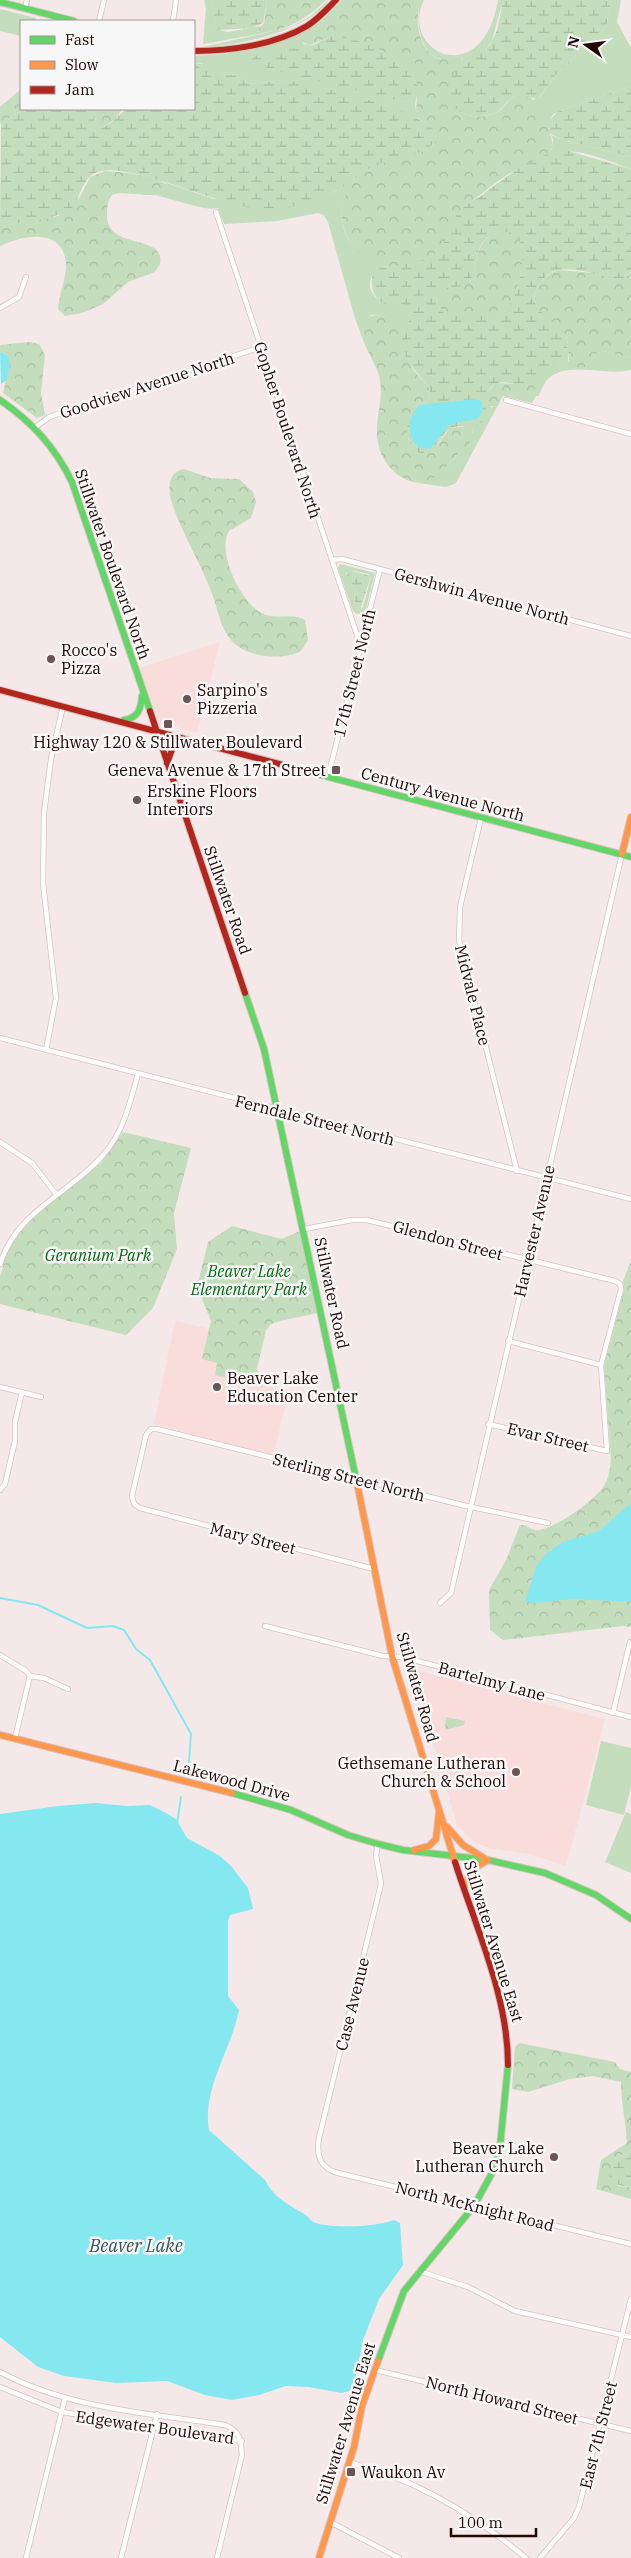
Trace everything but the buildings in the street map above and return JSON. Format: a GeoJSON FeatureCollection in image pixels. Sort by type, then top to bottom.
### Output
{"type":"FeatureCollection","features":[{"type":"Feature","properties":{"kind":"main road"},"geometry":{"type":"LineString","coordinates":[[195,51],[223,50],[293,32],[314,21],[336,0]]}},
{"type":"Feature","properties":{"kind":"main road"},"geometry":{"type":"LineString","coordinates":[[0,2],[70,20]]}},
{"type":"Feature","properties":{"kind":"main road","name":"Stillwater Boulevard North"},"geometry":{"type":"LineString","coordinates":[[0,400],[36,427],[55,451],[72,482],[155,731]]}},
{"type":"Feature","properties":{"kind":"main road","name":"Century Avenue North"},"geometry":{"type":"LineString","coordinates":[[0,690],[631,857]]}},
{"type":"Feature","properties":{"kind":"main road"},"geometry":{"type":"LineString","coordinates":[[117,721],[130,720],[137,716],[140,709],[142,692]]}},
{"type":"Feature","properties":{"kind":"main road","name":"Stillwater Road"},"geometry":{"type":"LineString","coordinates":[[155,731],[253,1014],[279,1111],[392,1656],[454,1856]]}},
{"type":"Feature","properties":{"kind":"main road"},"geometry":{"type":"LineString","coordinates":[[166,764],[169,753],[174,746],[197,742]]}},
{"type":"Feature","properties":{"kind":"main road"},"geometry":{"type":"LineString","coordinates":[[622,854],[631,817]]}},
{"type":"Feature","properties":{"kind":"main road","name":"Lakewood Drive"},"geometry":{"type":"LineString","coordinates":[[0,1735],[257,1800],[291,1810],[348,1835],[378,1844],[408,1851],[454,1856]]}},
{"type":"Feature","properties":{"kind":"main road"},"geometry":{"type":"LineString","coordinates":[[408,1851],[433,1844],[438,1826],[438,1807]]}},
{"type":"Feature","properties":{"kind":"main road"},"geometry":{"type":"LineString","coordinates":[[443,1821],[462,1845],[488,1860]]}},
{"type":"Feature","properties":{"kind":"main road"},"geometry":{"type":"LineString","coordinates":[[454,1856],[488,1860],[530,1869],[568,1881],[596,1895],[631,1919]]}},
{"type":"Feature","properties":{"kind":"main road","name":"Stillwater Avenue East"},"geometry":{"type":"LineString","coordinates":[[319,2558],[354,2447],[362,2406],[373,2369],[404,2291],[474,2206],[492,2173],[500,2147],[509,2053],[503,2012],[454,1856]]}},
{"type":"Feature","properties":{"kind":"main road"},"geometry":{"type":"LineString","coordinates":[[464,1890],[471,1870],[488,1860]]}},
{"type":"Feature","properties":{"kind":"street"},"geometry":{"type":"LineString","coordinates":[[25,9],[27,0]]}},
{"type":"Feature","properties":{"kind":"street"},"geometry":{"type":"LineString","coordinates":[[99,20],[104,0]]}},
{"type":"Feature","properties":{"kind":"street"},"geometry":{"type":"LineString","coordinates":[[173,20],[176,0]]}},
{"type":"Feature","properties":{"kind":"street","name":"Gopher Boulevard North"},"geometry":{"type":"LineString","coordinates":[[216,212],[361,646]]}},
{"type":"Feature","properties":{"kind":"street"},"geometry":{"type":"LineString","coordinates":[[0,308],[19,296],[26,277]]}},
{"type":"Feature","properties":{"kind":"street","name":"Goodview Avenue North"},"geometry":{"type":"LineString","coordinates":[[36,427],[51,417],[261,347]]}},
{"type":"Feature","properties":{"kind":"street"},"geometry":{"type":"LineString","coordinates":[[506,400],[631,434]]}},
{"type":"Feature","properties":{"kind":"street","name":"Gershwin Avenue North"},"geometry":{"type":"LineString","coordinates":[[332,560],[342,559],[631,636]]}},
{"type":"Feature","properties":{"kind":"street","name":"17th Street North"},"geometry":{"type":"LineString","coordinates":[[328,777],[380,569]]}},
{"type":"Feature","properties":{"kind":"street"},"geometry":{"type":"LineString","coordinates":[[46,1050],[56,998],[43,883],[44,813],[51,759],[63,706]]}},
{"type":"Feature","properties":{"kind":"street","name":"Midvale Place"},"geometry":{"type":"LineString","coordinates":[[481,818],[460,907],[458,940],[517,1171]]}},
{"type":"Feature","properties":{"kind":"street","name":"Harvester Avenue"},"geometry":{"type":"LineString","coordinates":[[440,1602],[451,1593],[488,1424],[622,854]]}},
{"type":"Feature","properties":{"kind":"street","name":"Ferndale Street North"},"geometry":{"type":"LineString","coordinates":[[0,1038],[279,1111],[631,1199]]}},
{"type":"Feature","properties":{"kind":"street"},"geometry":{"type":"LineString","coordinates":[[0,1264],[5,1250],[28,1217],[88,1170],[108,1148],[126,1115],[138,1074]]}},
{"type":"Feature","properties":{"kind":"street"},"geometry":{"type":"LineString","coordinates":[[0,1142],[32,1163],[56,1194]]}},
{"type":"Feature","properties":{"kind":"street","name":"Glendon Street"},"geometry":{"type":"LineString","coordinates":[[304,1229],[352,1220],[367,1220],[527,1261],[615,1281],[620,1284],[621,1289],[601,1365]]}},
{"type":"Feature","properties":{"kind":"street"},"geometry":{"type":"LineString","coordinates":[[0,1247],[5,1250]]}},
{"type":"Feature","properties":{"kind":"street"},"geometry":{"type":"LineString","coordinates":[[508,1341],[601,1365]]}},
{"type":"Feature","properties":{"kind":"street","name":"Evar Street"},"geometry":{"type":"LineString","coordinates":[[488,1424],[607,1451],[601,1365]]}},
{"type":"Feature","properties":{"kind":"street"},"geometry":{"type":"LineString","coordinates":[[0,1387],[42,1397]]}},
{"type":"Feature","properties":{"kind":"street"},"geometry":{"type":"LineString","coordinates":[[0,1490],[5,1484],[15,1441],[15,1422],[22,1392]]}},
{"type":"Feature","properties":{"kind":"street","name":"Sterling Street North"},"geometry":{"type":"LineString","coordinates":[[134,1504],[132,1496],[146,1435],[151,1429],[160,1429],[356,1480],[548,1523]]}},
{"type":"Feature","properties":{"kind":"street","name":"Mary Street"},"geometry":{"type":"LineString","coordinates":[[134,1504],[140,1508],[374,1568]]}},
{"type":"Feature","properties":{"kind":"street","name":"Bartelmy Lane"},"geometry":{"type":"LineString","coordinates":[[265,1626],[392,1656],[631,1717]]}},
{"type":"Feature","properties":{"kind":"street"},"geometry":{"type":"LineString","coordinates":[[613,1713],[630,1642]]}},
{"type":"Feature","properties":{"kind":"street"},"geometry":{"type":"LineString","coordinates":[[0,1655],[26,1671],[30,1676],[44,1678],[68,1689]]}},
{"type":"Feature","properties":{"kind":"street"},"geometry":{"type":"LineString","coordinates":[[14,1738],[30,1676]]}},
{"type":"Feature","properties":{"kind":"street","name":"Case Avenue"},"geometry":{"type":"LineString","coordinates":[[321,2163],[318,2152],[320,2138],[381,1884],[376,1855],[378,1844]]}},
{"type":"Feature","properties":{"kind":"street","name":"North McKnight Road"},"geometry":{"type":"LineString","coordinates":[[321,2163],[329,2170],[338,2173],[631,2244]]}},
{"type":"Feature","properties":{"kind":"street"},"geometry":{"type":"LineString","coordinates":[[419,2272],[468,2287],[515,2311],[631,2337]]}},
{"type":"Feature","properties":{"kind":"street","name":"East 7th Street"},"geometry":{"type":"LineString","coordinates":[[540,2558],[574,2518],[579,2508],[631,2299]]}},
{"type":"Feature","properties":{"kind":"street","name":"North Howard Street"},"geometry":{"type":"LineString","coordinates":[[373,2369],[631,2431]]}},
{"type":"Feature","properties":{"kind":"street","name":"Edgewater Boulevard"},"geometry":{"type":"LineString","coordinates":[[0,2372],[66,2398],[109,2408],[226,2425],[234,2429],[242,2441]]}},
{"type":"Feature","properties":{"kind":"street","name":"Edgewater Boulevard"},"geometry":{"type":"LineString","coordinates":[[0,2387],[62,2412],[242,2441]]}},
{"type":"Feature","properties":{"kind":"street"},"geometry":{"type":"LineString","coordinates":[[26,2558],[66,2398]]}},
{"type":"Feature","properties":{"kind":"street"},"geometry":{"type":"LineString","coordinates":[[121,2558],[157,2414]]}},
{"type":"Feature","properties":{"kind":"street"},"geometry":{"type":"LineString","coordinates":[[217,2558],[242,2455],[242,2441]]}},
{"type":"Feature","properties":{"kind":"street"},"geometry":{"type":"LineString","coordinates":[[349,2462],[410,2484],[439,2498],[486,2527],[526,2558]]}},
{"type":"Feature","properties":{"kind":"street"},"geometry":{"type":"LineString","coordinates":[[329,2522],[399,2558]]}},
{"type":"Feature","properties":{"kind":"shaded area"},"geometry":{"type":"Polygon","coordinates":[[[220,642],[197,733],[160,722],[155,715],[139,668],[220,642]]]}},
{"type":"Feature","properties":{"kind":"shaded area","name":"Beaver Lake Education Center"},"geometry":{"type":"Polygon","coordinates":[[[175,1321],[258,1340],[253,1368],[258,1384],[289,1391],[273,1456],[154,1424],[175,1321]]]}},
{"type":"Feature","properties":{"kind":"shaded area","name":"Gethsemane Lutheran Church & School"},"geometry":{"type":"Polygon","coordinates":[[[411,1669],[605,1719],[566,1866],[529,1854],[489,1848],[474,1842],[457,1825],[411,1669]]]}},
{"type":"Feature","properties":{"kind":"green space"},"geometry":{"type":"Polygon","coordinates":[[[204,0],[211,0],[216,26],[219,30],[228,32],[261,26],[258,31],[264,33],[203,44],[206,8],[204,0]]]}},
{"type":"Feature","properties":{"kind":"green space"},"geometry":{"type":"Polygon","coordinates":[[[211,0],[267,0],[263,23],[251,28],[219,30],[216,26],[211,0]]]}},
{"type":"Feature","properties":{"kind":"green space"},"geometry":{"type":"Polygon","coordinates":[[[267,0],[326,0],[304,18],[288,26],[279,30],[260,33],[258,30],[264,23],[267,0]]]}},
{"type":"Feature","properties":{"kind":"green space"},"geometry":{"type":"Polygon","coordinates":[[[328,0],[312,16],[291,27],[312,15],[328,0]]]}},
{"type":"Feature","properties":{"kind":"green space"},"geometry":{"type":"Polygon","coordinates":[[[342,0],[421,0],[418,24],[419,33],[426,49],[439,59],[462,57],[450,85],[452,103],[457,109],[464,114],[473,116],[491,115],[499,111],[516,95],[527,97],[536,103],[552,139],[552,148],[543,157],[510,173],[462,209],[438,251],[427,259],[416,263],[391,266],[370,259],[357,250],[343,226],[344,198],[351,184],[363,172],[386,161],[427,149],[433,145],[436,136],[430,127],[416,116],[417,92],[399,61],[392,56],[366,44],[339,37],[329,37],[310,45],[301,42],[299,34],[320,22],[342,0]]]}},
{"type":"Feature","properties":{"kind":"green space"},"geometry":{"type":"Polygon","coordinates":[[[421,0],[424,0],[419,16],[421,30],[427,42],[437,51],[449,55],[462,54],[475,47],[489,29],[498,0],[503,0],[492,41],[483,52],[458,68],[463,58],[460,56],[446,59],[437,58],[431,54],[422,41],[418,14],[421,0]]]}},
{"type":"Feature","properties":{"kind":"green space"},"geometry":{"type":"Polygon","coordinates":[[[503,0],[611,0],[607,23],[603,31],[554,77],[538,99],[516,95],[496,113],[481,116],[470,115],[454,107],[449,99],[450,81],[460,66],[489,46],[498,26],[503,0]]]}},
{"type":"Feature","properties":{"kind":"green space"},"geometry":{"type":"Polygon","coordinates":[[[611,0],[621,0],[617,22],[631,48],[631,86],[557,112],[550,121],[549,133],[533,100],[540,97],[554,77],[603,31],[607,23],[611,0]]]}},
{"type":"Feature","properties":{"kind":"green space"},"geometry":{"type":"Polygon","coordinates":[[[0,9],[36,18],[35,20],[20,20],[20,36],[0,31],[0,9]]]}},
{"type":"Feature","properties":{"kind":"green space"},"geometry":{"type":"Polygon","coordinates":[[[291,27],[267,36],[203,47],[291,27]]]}},
{"type":"Feature","properties":{"kind":"green space"},"geometry":{"type":"Polygon","coordinates":[[[299,34],[303,44],[313,45],[277,53],[279,71],[406,102],[416,98],[417,92],[415,105],[418,120],[421,122],[386,106],[326,89],[282,80],[250,84],[235,75],[219,73],[202,63],[195,63],[195,56],[225,54],[299,34]]]}},
{"type":"Feature","properties":{"kind":"green space"},"geometry":{"type":"Polygon","coordinates":[[[329,37],[341,37],[373,47],[390,55],[404,65],[414,76],[418,89],[414,102],[406,102],[323,83],[258,65],[250,61],[255,56],[313,45],[329,37]]]}},
{"type":"Feature","properties":{"kind":"green space"},"geometry":{"type":"Polygon","coordinates":[[[195,63],[206,64],[219,73],[235,75],[250,84],[282,80],[292,81],[369,100],[411,115],[436,133],[435,142],[424,151],[375,165],[327,195],[290,207],[272,210],[253,208],[230,203],[153,179],[110,170],[90,176],[70,211],[45,219],[0,226],[1,123],[22,110],[93,110],[94,122],[101,128],[111,123],[125,110],[195,110],[195,63]]]}},
{"type":"Feature","properties":{"kind":"green space"},"geometry":{"type":"Polygon","coordinates":[[[631,86],[631,157],[563,140],[549,133],[549,121],[557,112],[631,86]]]}},
{"type":"Feature","properties":{"kind":"green space"},"geometry":{"type":"Polygon","coordinates":[[[20,90],[20,110],[22,110],[0,124],[0,107],[20,90]]]}},
{"type":"Feature","properties":{"kind":"green space"},"geometry":{"type":"Polygon","coordinates":[[[93,110],[121,110],[116,119],[101,128],[94,122],[93,110]]]}},
{"type":"Feature","properties":{"kind":"green space"},"geometry":{"type":"Polygon","coordinates":[[[551,135],[563,140],[631,157],[631,169],[599,157],[576,152],[564,151],[544,157],[552,149],[553,139],[551,135]]]}},
{"type":"Feature","properties":{"kind":"green space"},"geometry":{"type":"Polygon","coordinates":[[[565,150],[631,169],[631,272],[623,279],[566,269],[557,270],[547,275],[537,288],[534,298],[536,306],[542,313],[564,332],[567,340],[565,355],[555,367],[533,381],[520,384],[497,383],[488,393],[486,414],[481,423],[474,426],[452,428],[443,435],[433,451],[418,452],[409,440],[407,432],[409,415],[413,407],[429,399],[430,390],[409,362],[403,349],[402,338],[409,320],[409,312],[402,304],[386,304],[378,299],[372,287],[373,273],[384,267],[418,262],[433,255],[442,246],[455,218],[463,207],[521,167],[544,155],[565,150]],[[506,232],[494,234],[486,239],[481,245],[472,277],[468,284],[443,289],[439,292],[436,303],[446,316],[497,316],[504,312],[510,304],[519,281],[522,257],[518,238],[506,232]]]}},
{"type":"Feature","properties":{"kind":"green space"},"geometry":{"type":"Polygon","coordinates":[[[105,171],[148,177],[170,187],[170,193],[165,196],[119,193],[112,195],[108,206],[109,226],[125,238],[154,248],[159,254],[160,264],[155,272],[128,282],[103,304],[82,313],[65,316],[58,309],[66,267],[64,254],[59,245],[42,237],[31,237],[0,246],[0,226],[58,216],[80,197],[90,177],[105,171]]]}},
{"type":"Feature","properties":{"kind":"green space"},"geometry":{"type":"Polygon","coordinates":[[[364,172],[352,186],[344,200],[342,214],[344,228],[350,241],[360,252],[373,260],[390,266],[377,270],[373,274],[370,285],[374,295],[379,300],[402,304],[409,311],[403,340],[404,350],[393,326],[378,315],[371,315],[362,334],[365,346],[354,315],[328,222],[324,215],[318,213],[277,221],[224,224],[218,208],[206,208],[157,196],[163,196],[166,183],[158,180],[214,199],[306,202],[334,192],[364,172]]]}},
{"type":"Feature","properties":{"kind":"green space"},"geometry":{"type":"Polygon","coordinates":[[[506,232],[519,238],[523,257],[519,281],[510,304],[504,312],[497,316],[446,316],[436,303],[437,294],[443,287],[455,287],[470,282],[479,250],[483,243],[495,234],[506,232]]]}},
{"type":"Feature","properties":{"kind":"green space"},"geometry":{"type":"Polygon","coordinates":[[[560,270],[594,273],[620,279],[631,272],[631,358],[603,351],[596,354],[584,368],[574,367],[569,363],[567,337],[541,313],[535,299],[536,292],[544,278],[560,270]]]}},
{"type":"Feature","properties":{"kind":"green space"},"geometry":{"type":"Polygon","coordinates":[[[375,315],[390,321],[395,327],[411,366],[430,390],[429,399],[413,407],[408,439],[416,449],[436,447],[450,428],[466,426],[473,429],[471,441],[438,475],[426,483],[406,480],[397,475],[384,460],[380,451],[377,425],[381,393],[380,380],[362,335],[364,319],[375,315]]]}},
{"type":"Feature","properties":{"kind":"green space"},"geometry":{"type":"Polygon","coordinates":[[[29,342],[39,344],[45,355],[41,393],[45,415],[37,418],[3,393],[9,367],[7,355],[0,352],[0,345],[29,342]]]}},
{"type":"Feature","properties":{"kind":"green space"},"geometry":{"type":"Polygon","coordinates":[[[568,346],[568,361],[584,368],[596,354],[603,351],[631,358],[631,370],[618,372],[578,370],[554,374],[545,383],[539,396],[536,396],[532,403],[503,396],[456,483],[446,487],[418,483],[425,482],[443,470],[460,452],[472,435],[473,429],[466,426],[474,426],[483,420],[486,403],[492,408],[502,395],[519,396],[530,393],[534,390],[534,380],[529,382],[560,362],[568,346]]]}},
{"type":"Feature","properties":{"kind":"green space"},"geometry":{"type":"Polygon","coordinates":[[[534,380],[538,383],[535,389],[527,395],[502,395],[495,406],[487,406],[487,393],[496,383],[517,384],[534,380]]]}},
{"type":"Feature","properties":{"kind":"green space"},"geometry":{"type":"Polygon","coordinates":[[[184,469],[210,478],[239,479],[253,492],[256,502],[251,518],[229,531],[226,540],[229,564],[240,590],[247,601],[256,609],[269,616],[295,617],[305,620],[308,640],[300,652],[275,657],[257,655],[248,652],[234,643],[225,632],[211,591],[171,500],[170,481],[175,473],[184,469]]]}},
{"type":"Feature","properties":{"kind":"green space"},"geometry":{"type":"Polygon","coordinates":[[[340,564],[375,573],[366,609],[362,614],[357,614],[353,611],[338,568],[340,564]],[[354,571],[346,573],[354,587],[355,607],[359,610],[363,607],[371,577],[369,574],[354,571]]]}},
{"type":"Feature","properties":{"kind":"green space"},"geometry":{"type":"Polygon","coordinates":[[[348,570],[371,576],[360,610],[355,607],[354,587],[347,576],[348,570]]]}},
{"type":"Feature","properties":{"kind":"green space","name":"Geranium Park"},"geometry":{"type":"Polygon","coordinates":[[[123,1132],[191,1148],[174,1213],[177,1249],[153,1308],[126,1335],[0,1304],[0,1277],[7,1251],[30,1218],[101,1163],[123,1132]]]}},
{"type":"Feature","properties":{"kind":"green space","name":"Beaver Lake Elementary Park"},"geometry":{"type":"Polygon","coordinates":[[[232,1226],[282,1239],[304,1229],[322,1312],[280,1321],[271,1324],[266,1330],[257,1369],[263,1387],[215,1375],[217,1363],[202,1359],[211,1321],[197,1287],[208,1242],[232,1226]]]}},
{"type":"Feature","properties":{"kind":"green space"},"geometry":{"type":"Polygon","coordinates":[[[631,1261],[631,1627],[623,1626],[503,1640],[490,1630],[489,1590],[506,1560],[520,1525],[537,1530],[565,1519],[599,1492],[607,1479],[611,1459],[604,1366],[624,1290],[623,1281],[631,1261]]]}},
{"type":"Feature","properties":{"kind":"green space"},"geometry":{"type":"Polygon","coordinates":[[[446,1717],[465,1721],[464,1725],[445,1730],[446,1717]]]}},
{"type":"Feature","properties":{"kind":"green space"},"geometry":{"type":"Polygon","coordinates":[[[601,1741],[631,1748],[631,1786],[624,1815],[586,1805],[601,1741]]]}},
{"type":"Feature","properties":{"kind":"green space"},"geometry":{"type":"Polygon","coordinates":[[[626,1812],[631,1814],[631,1873],[605,1862],[626,1812]]]}},
{"type":"Feature","properties":{"kind":"green space"},"geometry":{"type":"Polygon","coordinates":[[[519,2043],[615,2062],[620,2069],[631,2072],[631,2150],[615,2159],[618,2186],[631,2187],[631,2199],[596,2189],[601,2160],[627,2143],[621,2082],[593,2076],[570,2079],[528,2092],[512,2089],[515,2047],[519,2043]]]}},
{"type":"Feature","properties":{"kind":"green space"},"geometry":{"type":"Polygon","coordinates":[[[631,2150],[631,2187],[614,2182],[608,2173],[615,2159],[631,2150]]]}},
{"type":"Feature","properties":{"kind":"water"},"geometry":{"type":"Polygon","coordinates":[[[0,352],[7,355],[10,362],[7,380],[1,384],[0,352]]]}},
{"type":"Feature","properties":{"kind":"water"},"geometry":{"type":"Polygon","coordinates":[[[475,399],[481,401],[482,413],[479,417],[448,426],[430,449],[422,448],[412,439],[410,432],[411,418],[420,405],[475,399]]]}},
{"type":"Feature","properties":{"kind":"water"},"geometry":{"type":"Polygon","coordinates":[[[631,1503],[631,1602],[574,1599],[525,1602],[536,1567],[547,1553],[563,1542],[599,1531],[631,1503]]]}},
{"type":"Feature","properties":{"kind":"water","name":"Beaver Lake"},"geometry":{"type":"Polygon","coordinates":[[[96,1803],[127,1806],[150,1805],[166,1813],[176,1819],[187,1838],[220,1856],[231,1866],[248,1888],[253,1909],[230,1915],[228,1921],[228,1996],[239,2010],[213,2084],[208,2114],[209,2130],[265,2180],[277,2196],[313,2222],[331,2226],[376,2224],[394,2220],[400,2223],[403,2265],[379,2299],[363,2340],[355,2382],[350,2391],[341,2393],[309,2387],[286,2386],[259,2395],[232,2400],[205,2395],[167,2381],[116,2383],[64,2376],[38,2367],[0,2337],[0,1814],[96,1803]]]}},
{"type":"Feature","properties":{"kind":"waterway"},"geometry":{"type":"LineString","coordinates":[[0,1598],[38,1605],[87,1628],[113,1626],[124,1630],[136,1649],[150,1660],[191,1734],[189,1762]]}},
{"type":"Feature","properties":{"kind":"waterway"},"geometry":{"type":"LineString","coordinates":[[177,1824],[181,1797]]}},
{"type":"Feature","properties":{"kind":"traffic: fast"},"geometry":{"type":"LineString","coordinates":[[0,2],[70,20]]}},
{"type":"Feature","properties":{"kind":"traffic: fast"},"geometry":{"type":"LineString","coordinates":[[0,400],[12,408],[42,436],[72,482],[150,711]]}},
{"type":"Feature","properties":{"kind":"traffic: fast"},"geometry":{"type":"LineString","coordinates":[[124,720],[136,715],[141,705],[142,696]]}},
{"type":"Feature","properties":{"kind":"traffic: fast"},"geometry":{"type":"LineString","coordinates":[[321,775],[631,857]]}},
{"type":"Feature","properties":{"kind":"traffic: fast"},"geometry":{"type":"LineString","coordinates":[[245,993],[264,1049],[357,1483]]}},
{"type":"Feature","properties":{"kind":"traffic: fast"},"geometry":{"type":"LineString","coordinates":[[232,1793],[291,1810],[348,1835],[378,1844],[403,1850],[488,1860],[545,1873],[596,1895],[631,1919]]}},
{"type":"Feature","properties":{"kind":"traffic: fast"},"geometry":{"type":"LineString","coordinates":[[378,2361],[404,2291],[474,2206],[492,2173],[500,2147],[508,2065]]}},
{"type":"Feature","properties":{"kind":"traffic: slow"},"geometry":{"type":"LineString","coordinates":[[622,854],[631,817]]}},
{"type":"Feature","properties":{"kind":"traffic: slow"},"geometry":{"type":"LineString","coordinates":[[357,1483],[392,1656],[455,1862]]}},
{"type":"Feature","properties":{"kind":"traffic: slow"},"geometry":{"type":"LineString","coordinates":[[0,1735],[232,1793]]}},
{"type":"Feature","properties":{"kind":"traffic: slow"},"geometry":{"type":"LineString","coordinates":[[414,1850],[429,1846],[436,1839],[439,1813]]}},
{"type":"Feature","properties":{"kind":"traffic: slow"},"geometry":{"type":"LineString","coordinates":[[447,1827],[463,1845],[484,1858]]}},
{"type":"Feature","properties":{"kind":"traffic: slow"},"geometry":{"type":"LineString","coordinates":[[464,1888],[471,1870],[488,1860]]}},
{"type":"Feature","properties":{"kind":"traffic: slow"},"geometry":{"type":"LineString","coordinates":[[319,2558],[354,2447],[362,2406],[378,2361]]}},
{"type":"Feature","properties":{"kind":"traffic: jam"},"geometry":{"type":"LineString","coordinates":[[195,51],[252,46],[281,38],[307,26],[336,0]]}},
{"type":"Feature","properties":{"kind":"traffic: jam"},"geometry":{"type":"LineString","coordinates":[[0,690],[321,775]]}},
{"type":"Feature","properties":{"kind":"traffic: jam"},"geometry":{"type":"LineString","coordinates":[[150,711],[245,993]]}},
{"type":"Feature","properties":{"kind":"traffic: jam"},"geometry":{"type":"LineString","coordinates":[[167,763],[173,747],[189,742]]}},
{"type":"Feature","properties":{"kind":"traffic: jam"},"geometry":{"type":"LineString","coordinates":[[455,1862],[497,1988],[507,2039],[508,2065]]}},
{"type":"Feature","properties":{"kind":"place","name":"Rocco's Pizza"},"geometry":{"type":"Point","coordinates":[51,659]}},
{"type":"Feature","properties":{"kind":"place","name":"Sarpino's Pizzeria"},"geometry":{"type":"Point","coordinates":[187,699]}},
{"type":"Feature","properties":{"kind":"place","name":"Highway 120 & Stillwater Boulevard"},"geometry":{"type":"Point","coordinates":[168,724]}},
{"type":"Feature","properties":{"kind":"place","name":"Geneva Avenue & 17th Street"},"geometry":{"type":"Point","coordinates":[336,770]}},
{"type":"Feature","properties":{"kind":"place","name":"Erskine Floors Interiors"},"geometry":{"type":"Point","coordinates":[137,800]}},
{"type":"Feature","properties":{"kind":"place","name":"Beaver Lake Education Center"},"geometry":{"type":"Point","coordinates":[217,1387]}},
{"type":"Feature","properties":{"kind":"place","name":"Gethsemane Lutheran Church & School"},"geometry":{"type":"Point","coordinates":[516,1772]}},
{"type":"Feature","properties":{"kind":"place","name":"Beaver Lake Lutheran Church"},"geometry":{"type":"Point","coordinates":[554,2157]}},
{"type":"Feature","properties":{"kind":"place","name":"Waukon Av"},"geometry":{"type":"Point","coordinates":[351,2472]}}]}
